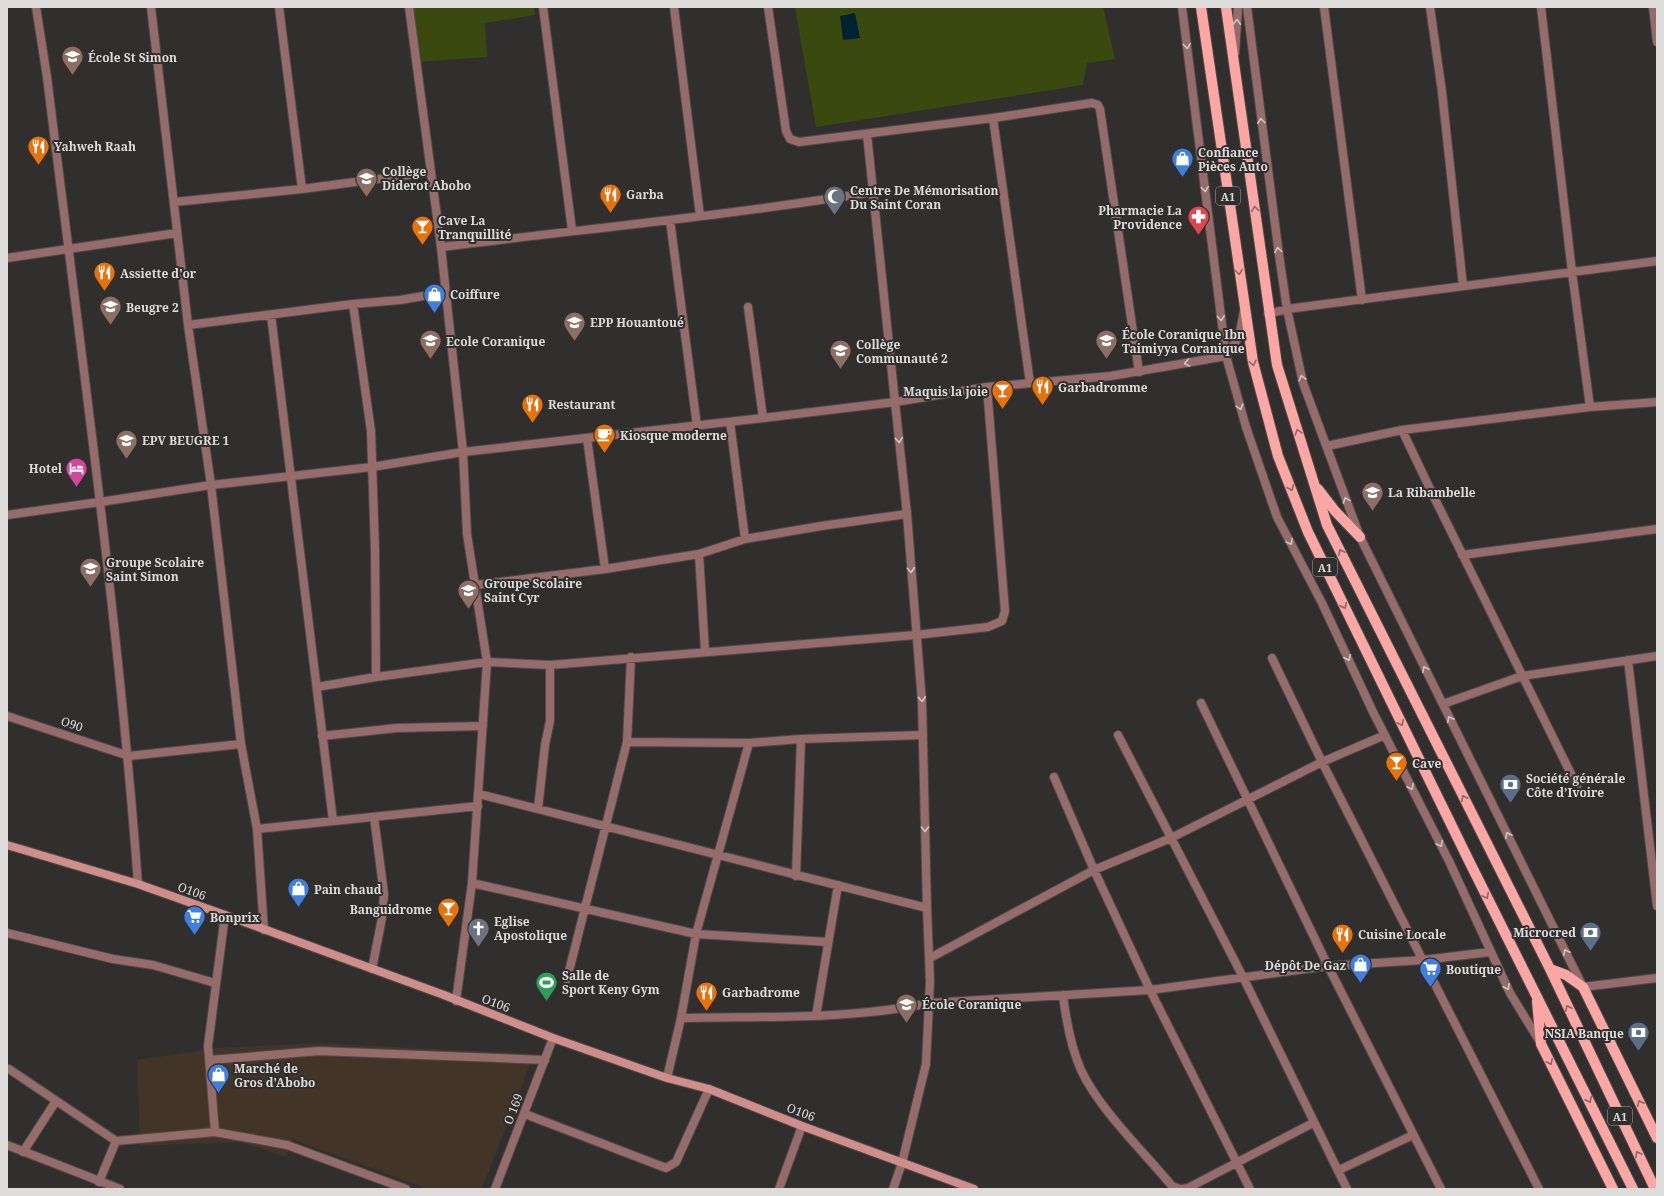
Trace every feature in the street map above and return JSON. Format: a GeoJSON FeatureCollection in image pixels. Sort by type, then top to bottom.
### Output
{"type":"FeatureCollection","features":[{"type":"Feature","properties":{"kind":"main road","name":"A1"},"geometry":{"type":"LineString","coordinates":[[1201,7],[1244,311],[1253,362],[1278,456],[1308,532],[1536,997],[1633,1189]]}},
{"type":"Feature","properties":{"kind":"main road","name":"A1"},"geometry":{"type":"LineString","coordinates":[[1226,7],[1268,314],[1277,365],[1328,525],[1550,970],[1655,1189]]}},
{"type":"Feature","properties":{"kind":"main road"},"geometry":{"type":"LineString","coordinates":[[1314,483],[1335,511],[1360,537]]}},
{"type":"Feature","properties":{"kind":"main road","name":"O106"},"geometry":{"type":"LineString","coordinates":[[7,845],[138,884],[372,969],[553,1038],[667,1078],[709,1089],[802,1126],[974,1189]]}},
{"type":"Feature","properties":{"kind":"main road"},"geometry":{"type":"LineString","coordinates":[[1550,970],[1566,976],[1583,986],[1657,1138]]}},
{"type":"Feature","properties":{"kind":"main road"},"geometry":{"type":"LineString","coordinates":[[1536,997],[1541,1044],[1613,1189]]}},
{"type":"Feature","properties":{"kind":"street"},"geometry":{"type":"LineString","coordinates":[[36,7],[47,78],[100,502],[129,756],[138,884]]}},
{"type":"Feature","properties":{"kind":"street"},"geometry":{"type":"LineString","coordinates":[[151,7],[188,325],[212,485],[241,744],[257,829],[264,930]]}},
{"type":"Feature","properties":{"kind":"street"},"geometry":{"type":"LineString","coordinates":[[279,7],[302,189]]}},
{"type":"Feature","properties":{"kind":"street"},"geometry":{"type":"LineString","coordinates":[[409,7],[446,292],[462,452],[467,534],[476,585],[486,662],[479,794],[472,883],[456,1001]]}},
{"type":"Feature","properties":{"kind":"street"},"geometry":{"type":"LineString","coordinates":[[542,7],[572,230]]}},
{"type":"Feature","properties":{"kind":"street"},"geometry":{"type":"LineString","coordinates":[[674,7],[700,216]]}},
{"type":"Feature","properties":{"kind":"street"},"geometry":{"type":"LineString","coordinates":[[768,7],[786,131],[790,139],[799,142],[993,118],[1092,103],[1098,105],[1100,109],[1139,372]]}},
{"type":"Feature","properties":{"kind":"street"},"geometry":{"type":"LineString","coordinates":[[1182,7],[1226,356],[1246,427],[1277,517],[1322,603],[1385,735],[1449,861],[1510,993],[1541,1044]]}},
{"type":"Feature","properties":{"kind":"street"},"geometry":{"type":"LineString","coordinates":[[1197,7],[1203,21]]}},
{"type":"Feature","properties":{"kind":"street"},"geometry":{"type":"LineString","coordinates":[[1235,64],[1238,7]]}},
{"type":"Feature","properties":{"kind":"street"},"geometry":{"type":"LineString","coordinates":[[1247,7],[1287,310],[1303,383],[1360,537],[1583,986],[1657,978]]}},
{"type":"Feature","properties":{"kind":"street"},"geometry":{"type":"LineString","coordinates":[[1324,7],[1362,300]]}},
{"type":"Feature","properties":{"kind":"street"},"geometry":{"type":"LineString","coordinates":[[1430,7],[1442,92],[1463,286]]}},
{"type":"Feature","properties":{"kind":"street"},"geometry":{"type":"LineString","coordinates":[[1541,7],[1572,272],[1590,407]]}},
{"type":"Feature","properties":{"kind":"street"},"geometry":{"type":"LineString","coordinates":[[1653,7],[1657,42]]}},
{"type":"Feature","properties":{"kind":"street"},"geometry":{"type":"LineString","coordinates":[[993,118],[1030,383]]}},
{"type":"Feature","properties":{"kind":"street"},"geometry":{"type":"LineString","coordinates":[[867,134],[894,402],[907,514],[923,735],[927,908],[930,958],[930,1003],[926,1064],[902,1163],[894,1189]]}},
{"type":"Feature","properties":{"kind":"street"},"geometry":{"type":"LineString","coordinates":[[174,202],[302,189],[431,172]]}},
{"type":"Feature","properties":{"kind":"street"},"geometry":{"type":"LineString","coordinates":[[441,247],[572,230],[670,220],[873,192]]}},
{"type":"Feature","properties":{"kind":"street"},"geometry":{"type":"LineString","coordinates":[[670,220],[697,426]]}},
{"type":"Feature","properties":{"kind":"street"},"geometry":{"type":"LineString","coordinates":[[7,258],[177,233]]}},
{"type":"Feature","properties":{"kind":"street"},"geometry":{"type":"LineString","coordinates":[[1268,314],[1287,310],[1657,260]]}},
{"type":"Feature","properties":{"kind":"street"},"geometry":{"type":"LineString","coordinates":[[188,325],[353,304],[400,300],[446,292]]}},
{"type":"Feature","properties":{"kind":"street"},"geometry":{"type":"LineString","coordinates":[[353,304],[372,431],[376,677]]}},
{"type":"Feature","properties":{"kind":"street"},"geometry":{"type":"LineString","coordinates":[[748,306],[763,418]]}},
{"type":"Feature","properties":{"kind":"street"},"geometry":{"type":"LineString","coordinates":[[7,514],[212,485],[372,467],[462,452],[894,402],[987,387],[1111,376],[1139,372],[1226,356],[1239,337],[1244,311]]}},
{"type":"Feature","properties":{"kind":"street"},"geometry":{"type":"LineString","coordinates":[[271,315],[333,821]]}},
{"type":"Feature","properties":{"kind":"street"},"geometry":{"type":"LineString","coordinates":[[317,687],[376,677],[486,662],[550,665],[631,657],[916,635],[988,627],[1002,621],[1004,611],[987,387]]}},
{"type":"Feature","properties":{"kind":"street"},"geometry":{"type":"LineString","coordinates":[[1327,446],[1402,430],[1590,407],[1657,402]]}},
{"type":"Feature","properties":{"kind":"street"},"geometry":{"type":"LineString","coordinates":[[730,422],[745,539]]}},
{"type":"Feature","properties":{"kind":"street"},"geometry":{"type":"LineString","coordinates":[[1402,430],[1462,555],[1577,786]]}},
{"type":"Feature","properties":{"kind":"street"},"geometry":{"type":"LineString","coordinates":[[587,438],[606,569]]}},
{"type":"Feature","properties":{"kind":"street"},"geometry":{"type":"LineString","coordinates":[[476,585],[606,569],[699,554],[745,539],[821,526],[907,514]]}},
{"type":"Feature","properties":{"kind":"street"},"geometry":{"type":"LineString","coordinates":[[1462,555],[1657,529]]}},
{"type":"Feature","properties":{"kind":"street"},"geometry":{"type":"LineString","coordinates":[[699,554],[705,651]]}},
{"type":"Feature","properties":{"kind":"street"},"geometry":{"type":"LineString","coordinates":[[1443,704],[1522,676],[1657,656]]}},
{"type":"Feature","properties":{"kind":"street"},"geometry":{"type":"LineString","coordinates":[[567,979],[604,826],[627,742],[631,657]]}},
{"type":"Feature","properties":{"kind":"street"},"geometry":{"type":"LineString","coordinates":[[1272,658],[1322,762],[1539,1189]]}},
{"type":"Feature","properties":{"kind":"street"},"geometry":{"type":"LineString","coordinates":[[1628,660],[1657,906]]}},
{"type":"Feature","properties":{"kind":"street"},"geometry":{"type":"LineString","coordinates":[[538,809],[545,745],[550,721],[550,665]]}},
{"type":"Feature","properties":{"kind":"street"},"geometry":{"type":"LineString","coordinates":[[1201,703],[1328,966],[1441,1189]]}},
{"type":"Feature","properties":{"kind":"street","name":"O90"},"geometry":{"type":"LineString","coordinates":[[7,716],[129,756]]}},
{"type":"Feature","properties":{"kind":"street"},"geometry":{"type":"LineString","coordinates":[[322,736],[397,728],[483,726]]}},
{"type":"Feature","properties":{"kind":"street"},"geometry":{"type":"LineString","coordinates":[[627,742],[749,743],[801,738],[923,735]]}},
{"type":"Feature","properties":{"kind":"street"},"geometry":{"type":"LineString","coordinates":[[1118,735],[1243,977],[1313,1123],[1339,1170],[1347,1189]]}},
{"type":"Feature","properties":{"kind":"street"},"geometry":{"type":"LineString","coordinates":[[930,958],[1094,870],[1171,838],[1322,762],[1385,735]]}},
{"type":"Feature","properties":{"kind":"street"},"geometry":{"type":"LineString","coordinates":[[796,876],[801,738]]}},
{"type":"Feature","properties":{"kind":"street"},"geometry":{"type":"LineString","coordinates":[[667,1078],[681,1018],[696,934],[749,743]]}},
{"type":"Feature","properties":{"kind":"street"},"geometry":{"type":"LineString","coordinates":[[129,756],[241,744]]}},
{"type":"Feature","properties":{"kind":"street"},"geometry":{"type":"LineString","coordinates":[[1054,777],[1094,870],[1150,990],[1250,1189]]}},
{"type":"Feature","properties":{"kind":"street"},"geometry":{"type":"LineString","coordinates":[[479,794],[796,876],[838,885],[927,908]]}},
{"type":"Feature","properties":{"kind":"street"},"geometry":{"type":"LineString","coordinates":[[257,829],[478,806]]}},
{"type":"Feature","properties":{"kind":"street"},"geometry":{"type":"LineString","coordinates":[[372,969],[382,918],[384,894],[374,817]]}},
{"type":"Feature","properties":{"kind":"street"},"geometry":{"type":"LineString","coordinates":[[472,883],[696,934],[828,942]]}},
{"type":"Feature","properties":{"kind":"street"},"geometry":{"type":"LineString","coordinates":[[816,1016],[838,885]]}},
{"type":"Feature","properties":{"kind":"street"},"geometry":{"type":"LineString","coordinates":[[215,1132],[208,1046],[225,915]]}},
{"type":"Feature","properties":{"kind":"street"},"geometry":{"type":"LineString","coordinates":[[7,933],[113,959],[153,965],[215,983]]}},
{"type":"Feature","properties":{"kind":"street"},"geometry":{"type":"LineString","coordinates":[[681,1018],[816,1016],[874,1013],[930,1003],[1150,990],[1328,966],[1423,960],[1490,952]]}},
{"type":"Feature","properties":{"kind":"street"},"geometry":{"type":"LineString","coordinates":[[1063,995],[1066,1019],[1081,1069],[1100,1101],[1172,1186],[1181,1189],[1188,1188],[1313,1123]]}},
{"type":"Feature","properties":{"kind":"street","name":"O 169"},"geometry":{"type":"LineString","coordinates":[[495,1189],[553,1038]]}},
{"type":"Feature","properties":{"kind":"street"},"geometry":{"type":"LineString","coordinates":[[210,1060],[319,1051],[545,1060]]}},
{"type":"Feature","properties":{"kind":"street"},"geometry":{"type":"LineString","coordinates":[[9,1069],[116,1141],[215,1132],[287,1145],[406,1189]]}},
{"type":"Feature","properties":{"kind":"street"},"geometry":{"type":"LineString","coordinates":[[525,1114],[666,1168],[676,1162],[709,1089]]}},
{"type":"Feature","properties":{"kind":"street"},"geometry":{"type":"LineString","coordinates":[[23,1152],[56,1101]]}},
{"type":"Feature","properties":{"kind":"street"},"geometry":{"type":"LineString","coordinates":[[778,1189],[802,1126]]}},
{"type":"Feature","properties":{"kind":"street"},"geometry":{"type":"LineString","coordinates":[[1339,1170],[1413,1135]]}},
{"type":"Feature","properties":{"kind":"street"},"geometry":{"type":"LineString","coordinates":[[98,1185],[116,1141]]}},
{"type":"Feature","properties":{"kind":"street"},"geometry":{"type":"LineString","coordinates":[[7,1145],[98,1185],[120,1189]]}},
{"type":"Feature","properties":{"kind":"street"},"geometry":{"type":"LineString","coordinates":[[379,1189],[382,1181]]}},
{"type":"Feature","properties":{"kind":"shaded area"},"geometry":{"type":"Polygon","coordinates":[[[319,1043],[534,1054],[482,1189],[428,1189],[292,1139],[286,1157],[240,1142],[140,1146],[137,1060],[218,1048],[319,1043]]]}},
{"type":"Feature","properties":{"kind":"green space"},"geometry":{"type":"Polygon","coordinates":[[[409,7],[534,7],[535,15],[485,23],[487,57],[417,62],[409,7]]]}},
{"type":"Feature","properties":{"kind":"green space"},"geometry":{"type":"Polygon","coordinates":[[[795,7],[1103,7],[1115,59],[1087,63],[1083,85],[816,127],[795,7]]]}},
{"type":"Feature","properties":{"kind":"water"},"geometry":{"type":"Polygon","coordinates":[[[855,13],[860,38],[843,40],[840,16],[855,13]]]}},
{"type":"Feature","properties":{"kind":"place","name":"École St Simon"},"geometry":{"type":"Point","coordinates":[73,76]}},
{"type":"Feature","properties":{"kind":"place","name":"Yahweh Raah"},"geometry":{"type":"Point","coordinates":[39,166]}},
{"type":"Feature","properties":{"kind":"place","name":"Confiance Pièces Auto"},"geometry":{"type":"Point","coordinates":[1182,178]}},
{"type":"Feature","properties":{"kind":"place","name":"Collège Diderot Abobo"},"geometry":{"type":"Point","coordinates":[366,198]}},
{"type":"Feature","properties":{"kind":"place","name":"Garba"},"geometry":{"type":"Point","coordinates":[610,214]}},
{"type":"Feature","properties":{"kind":"place","name":"Centre De Mémorisation Du Saint Coran"},"geometry":{"type":"Point","coordinates":[834,216]}},
{"type":"Feature","properties":{"kind":"place","name":"Pharmacie La Providence"},"geometry":{"type":"Point","coordinates":[1198,236]}},
{"type":"Feature","properties":{"kind":"place","name":"Cave La Tranquillité"},"geometry":{"type":"Point","coordinates":[422,246]}},
{"type":"Feature","properties":{"kind":"place","name":"Assiette d'or"},"geometry":{"type":"Point","coordinates":[105,292]}},
{"type":"Feature","properties":{"kind":"place","name":"Coiffure"},"geometry":{"type":"Point","coordinates":[434,314]}},
{"type":"Feature","properties":{"kind":"place","name":"Beugre 2"},"geometry":{"type":"Point","coordinates":[110,326]}},
{"type":"Feature","properties":{"kind":"place","name":"EPP Houantoué"},"geometry":{"type":"Point","coordinates":[574,342]}},
{"type":"Feature","properties":{"kind":"place","name":"Ecole Coranique"},"geometry":{"type":"Point","coordinates":[431,360]}},
{"type":"Feature","properties":{"kind":"place","name":"École Coranique Ibn Taimiyya Coranique"},"geometry":{"type":"Point","coordinates":[1106,360]}},
{"type":"Feature","properties":{"kind":"place","name":"Collège Communauté 2"},"geometry":{"type":"Point","coordinates":[840,370]}},
{"type":"Feature","properties":{"kind":"place","name":"Garbadromme"},"geometry":{"type":"Point","coordinates":[1042,406]}},
{"type":"Feature","properties":{"kind":"place","name":"Maquis la joie"},"geometry":{"type":"Point","coordinates":[1003,410]}},
{"type":"Feature","properties":{"kind":"place","name":"Restaurant"},"geometry":{"type":"Point","coordinates":[532,424]}},
{"type":"Feature","properties":{"kind":"place","name":"Kiosque moderne"},"geometry":{"type":"Point","coordinates":[605,454]}},
{"type":"Feature","properties":{"kind":"place","name":"EPV BEUGRE 1"},"geometry":{"type":"Point","coordinates":[127,460]}},
{"type":"Feature","properties":{"kind":"place","name":"Hotel"},"geometry":{"type":"Point","coordinates":[77,488]}},
{"type":"Feature","properties":{"kind":"place","name":"La Ribambelle"},"geometry":{"type":"Point","coordinates":[1372,512]}},
{"type":"Feature","properties":{"kind":"place","name":"Groupe Scolaire Saint Simon"},"geometry":{"type":"Point","coordinates":[91,588]}},
{"type":"Feature","properties":{"kind":"place","name":"Groupe Scolaire Saint Cyr"},"geometry":{"type":"Point","coordinates":[468,610]}},
{"type":"Feature","properties":{"kind":"place","name":"Cave"},"geometry":{"type":"Point","coordinates":[1397,782]}},
{"type":"Feature","properties":{"kind":"place","name":"Société générale Côte d’Ivoire"},"geometry":{"type":"Point","coordinates":[1511,804]}},
{"type":"Feature","properties":{"kind":"place","name":"Pain chaud"},"geometry":{"type":"Point","coordinates":[298,908]}},
{"type":"Feature","properties":{"kind":"place","name":"Banguidrome"},"geometry":{"type":"Point","coordinates":[448,928]}},
{"type":"Feature","properties":{"kind":"place","name":"Bonprix"},"geometry":{"type":"Point","coordinates":[194,936]}},
{"type":"Feature","properties":{"kind":"place","name":"Eglise Apostolique"},"geometry":{"type":"Point","coordinates":[479,948]}},
{"type":"Feature","properties":{"kind":"place","name":"Microcred"},"geometry":{"type":"Point","coordinates":[1591,952]}},
{"type":"Feature","properties":{"kind":"place","name":"Cuisine Locale"},"geometry":{"type":"Point","coordinates":[1342,954]}},
{"type":"Feature","properties":{"kind":"place","name":"Dépôt De Gaz"},"geometry":{"type":"Point","coordinates":[1361,984]}},
{"type":"Feature","properties":{"kind":"place","name":"Boutique"},"geometry":{"type":"Point","coordinates":[1431,988]}},
{"type":"Feature","properties":{"kind":"place","name":"Salle de Sport Keny Gym"},"geometry":{"type":"Point","coordinates":[546,1002]}},
{"type":"Feature","properties":{"kind":"place","name":"Garbadrome"},"geometry":{"type":"Point","coordinates":[706,1012]}},
{"type":"Feature","properties":{"kind":"place","name":"École Coranique"},"geometry":{"type":"Point","coordinates":[907,1024]}},
{"type":"Feature","properties":{"kind":"place","name":"NSIA Banque"},"geometry":{"type":"Point","coordinates":[1639,1052]}},
{"type":"Feature","properties":{"kind":"place","name":"Marché de Gros d'Abobo"},"geometry":{"type":"Point","coordinates":[218,1094]}}]}
